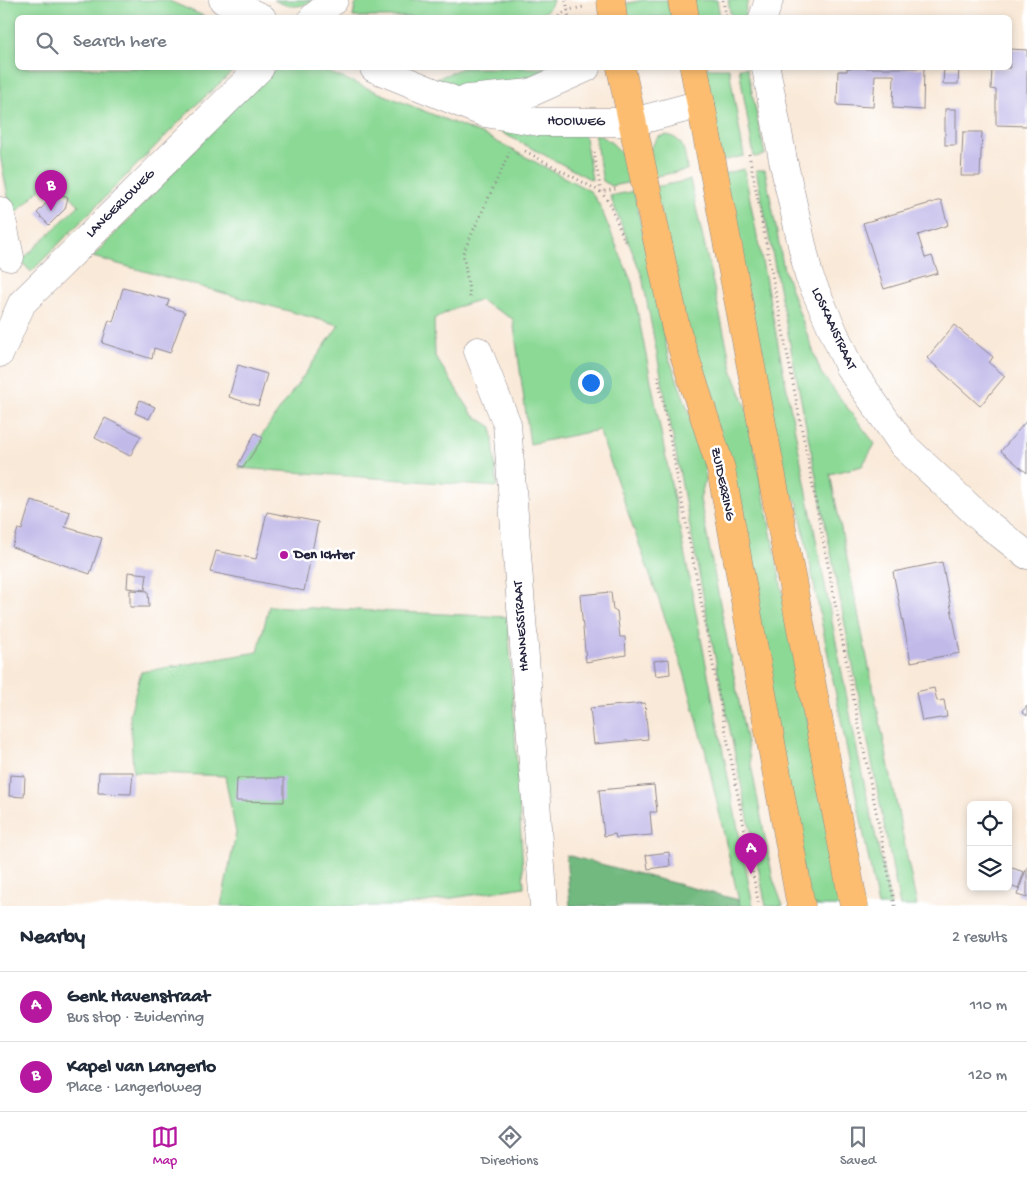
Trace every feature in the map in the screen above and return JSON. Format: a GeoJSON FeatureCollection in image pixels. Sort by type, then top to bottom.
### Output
{"type":"FeatureCollection","features":[{"type":"Feature","properties":{"kind":"main road"},"geometry":{"type":"LineString","coordinates":[[682,0],[684,15]]}},
{"type":"Feature","properties":{"kind":"main road","name":"ZUIDERRING"},"geometry":{"type":"LineString","coordinates":[[621,70],[676,330],[721,469],[801,906]]}},
{"type":"Feature","properties":{"kind":"main road"},"geometry":{"type":"LineString","coordinates":[[694,70],[757,410],[854,906]]}},
{"type":"Feature","properties":{"kind":"street"},"geometry":{"type":"LineString","coordinates":[[223,0],[256,15]]}},
{"type":"Feature","properties":{"kind":"street"},"geometry":{"type":"LineString","coordinates":[[316,15],[334,0]]}},
{"type":"Feature","properties":{"kind":"street"},"geometry":{"type":"LineString","coordinates":[[764,15],[769,0]]}},
{"type":"Feature","properties":{"kind":"street","name":"LANGERLOWEG"},"geometry":{"type":"LineString","coordinates":[[0,353],[22,303],[258,70]]}},
{"type":"Feature","properties":{"kind":"street","name":"HOOIWEG"},"geometry":{"type":"LineString","coordinates":[[379,70],[485,113],[539,122],[633,122],[701,104]]}},
{"type":"Feature","properties":{"kind":"street","name":"HOOIWEG"},"geometry":{"type":"LineString","coordinates":[[452,100],[490,99],[530,93],[582,70]]}},
{"type":"Feature","properties":{"kind":"street","name":"LOSKAAISTRAAT"},"geometry":{"type":"LineString","coordinates":[[766,70],[783,160],[809,276],[849,367],[903,445],[985,522],[1027,555]]}},
{"type":"Feature","properties":{"kind":"street"},"geometry":{"type":"LineString","coordinates":[[0,211],[10,258]]}},
{"type":"Feature","properties":{"kind":"street","name":"HANNESSTRAAT"},"geometry":{"type":"LineString","coordinates":[[478,351],[507,424],[544,906]]}},
{"type":"Feature","properties":{"kind":"path"},"geometry":{"type":"LineString","coordinates":[[566,0],[569,15]]}},
{"type":"Feature","properties":{"kind":"path"},"geometry":{"type":"LineString","coordinates":[[723,0],[726,15]]}},
{"type":"Feature","properties":{"kind":"path"},"geometry":{"type":"LineString","coordinates":[[559,15],[568,10],[604,8]]}},
{"type":"Feature","properties":{"kind":"path"},"geometry":{"type":"LineString","coordinates":[[589,122],[601,192],[610,204],[627,247]]}},
{"type":"Feature","properties":{"kind":"path"},"geometry":{"type":"LineString","coordinates":[[470,297],[463,253],[514,144]]}},
{"type":"Feature","properties":{"kind":"path"},"geometry":{"type":"LineString","coordinates":[[749,151],[895,906]]}},
{"type":"Feature","properties":{"kind":"path"},"geometry":{"type":"LineString","coordinates":[[656,368],[758,906]]}},
{"type":"Feature","properties":{"kind":"green space"},"geometry":{"type":"Polygon","coordinates":[[[0,0],[167,0],[201,15],[15,15],[15,70],[233,70],[31,272],[21,261],[79,205],[52,177],[12,217],[0,155],[0,0]]]}},
{"type":"Feature","properties":{"kind":"green space"},"geometry":{"type":"Polygon","coordinates":[[[274,0],[314,0],[304,5],[294,6],[274,0]]]}},
{"type":"Feature","properties":{"kind":"green space"},"geometry":{"type":"Polygon","coordinates":[[[359,0],[553,0],[549,8],[539,15],[353,15],[355,6],[359,0]]]}},
{"type":"Feature","properties":{"kind":"green space"},"geometry":{"type":"Polygon","coordinates":[[[643,0],[668,0],[671,15],[621,15],[619,5],[643,0]]]}},
{"type":"Feature","properties":{"kind":"green space"},"geometry":{"type":"Polygon","coordinates":[[[690,0],[717,0],[720,15],[694,15],[690,0]]]}},
{"type":"Feature","properties":{"kind":"green space"},"geometry":{"type":"Polygon","coordinates":[[[728,0],[749,0],[745,15],[731,15],[728,0]]]}},
{"type":"Feature","properties":{"kind":"green space"},"geometry":{"type":"Polygon","coordinates":[[[273,70],[323,70],[486,136],[590,191],[599,204],[632,283],[753,906],[740,906],[705,749],[684,672],[599,430],[530,444],[513,319],[479,300],[457,307],[434,319],[435,356],[473,415],[492,427],[497,487],[239,468],[339,325],[93,257],[259,81],[273,70]]]}},
{"type":"Feature","properties":{"kind":"green space"},"geometry":{"type":"Polygon","coordinates":[[[457,70],[557,70],[515,86],[500,89],[470,89],[436,79],[457,70]]]}},
{"type":"Feature","properties":{"kind":"green space"},"geometry":{"type":"Polygon","coordinates":[[[703,70],[729,70],[744,156],[721,161],[703,70]]]}},
{"type":"Feature","properties":{"kind":"green space"},"geometry":{"type":"Polygon","coordinates":[[[739,70],[747,70],[765,155],[754,157],[739,70]]]}},
{"type":"Feature","properties":{"kind":"green space"},"geometry":{"type":"Polygon","coordinates":[[[497,130],[584,131],[592,180],[497,130]]]}},
{"type":"Feature","properties":{"kind":"green space"},"geometry":{"type":"Polygon","coordinates":[[[594,133],[609,141],[620,152],[628,166],[632,182],[611,186],[603,181],[594,133]]]}},
{"type":"Feature","properties":{"kind":"green space"},"geometry":{"type":"Polygon","coordinates":[[[666,135],[677,139],[683,148],[687,170],[652,177],[648,152],[658,137],[666,135]]]}},
{"type":"Feature","properties":{"kind":"green space"},"geometry":{"type":"Polygon","coordinates":[[[744,169],[859,760],[891,906],[878,906],[798,504],[782,482],[721,174],[744,169]]]}},
{"type":"Feature","properties":{"kind":"green space"},"geometry":{"type":"Polygon","coordinates":[[[756,170],[765,170],[784,270],[821,373],[875,444],[862,466],[830,474],[917,906],[900,906],[756,170]]]}},
{"type":"Feature","properties":{"kind":"green space"},"geometry":{"type":"Polygon","coordinates":[[[690,180],[733,373],[747,410],[844,906],[810,906],[655,187],[690,180]]]}},
{"type":"Feature","properties":{"kind":"green space"},"geometry":{"type":"Polygon","coordinates":[[[634,191],[668,355],[696,431],[704,459],[705,480],[700,499],[773,879],[783,906],[766,906],[713,647],[642,276],[610,196],[634,191]]]}},
{"type":"Feature","properties":{"kind":"green space"},"geometry":{"type":"Polygon","coordinates":[[[269,606],[508,617],[524,887],[400,906],[221,906],[236,833],[225,776],[133,772],[130,714],[141,672],[258,652],[269,606]]]}},
{"type":"Feature","properties":{"kind":"green space"},"geometry":{"type":"Polygon","coordinates":[[[566,855],[739,900],[740,906],[570,906],[566,855]]]}},
{"type":"Feature","properties":{"kind":"building"},"geometry":{"type":"Polygon","coordinates":[[[1012,49],[1027,50],[1027,126],[996,125],[996,90],[991,89],[992,70],[1012,70],[1012,49]]]}},
{"type":"Feature","properties":{"kind":"building"},"geometry":{"type":"Polygon","coordinates":[[[924,70],[923,110],[893,108],[894,75],[875,75],[873,107],[837,105],[838,71],[924,70]]]}},
{"type":"Feature","properties":{"kind":"building"},"geometry":{"type":"Polygon","coordinates":[[[944,70],[959,70],[958,84],[943,84],[944,70]]]}},
{"type":"Feature","properties":{"kind":"building"},"geometry":{"type":"Polygon","coordinates":[[[945,109],[956,109],[956,145],[945,145],[945,109]]]}},
{"type":"Feature","properties":{"kind":"building"},"geometry":{"type":"Polygon","coordinates":[[[963,132],[982,132],[980,176],[961,176],[963,132]]]}},
{"type":"Feature","properties":{"kind":"building"},"geometry":{"type":"Polygon","coordinates":[[[61,194],[68,197],[65,209],[49,225],[37,213],[53,196],[56,198],[61,194]]]}},
{"type":"Feature","properties":{"kind":"building"},"geometry":{"type":"Polygon","coordinates":[[[941,200],[948,225],[918,235],[925,258],[932,256],[938,273],[884,289],[863,223],[941,200]]]}},
{"type":"Feature","properties":{"kind":"building"},"geometry":{"type":"Polygon","coordinates":[[[123,288],[169,300],[167,306],[185,312],[170,353],[154,348],[152,359],[102,343],[109,320],[113,322],[123,288]]]}},
{"type":"Feature","properties":{"kind":"building"},"geometry":{"type":"Polygon","coordinates":[[[954,325],[993,357],[989,363],[1005,376],[980,406],[927,358],[954,325]]]}},
{"type":"Feature","properties":{"kind":"building"},"geometry":{"type":"Polygon","coordinates":[[[238,365],[267,374],[258,406],[229,397],[238,365]]]}},
{"type":"Feature","properties":{"kind":"building"},"geometry":{"type":"Polygon","coordinates":[[[140,400],[155,407],[149,419],[135,413],[140,400]]]}},
{"type":"Feature","properties":{"kind":"building"},"geometry":{"type":"Polygon","coordinates":[[[105,418],[141,436],[130,456],[95,438],[105,418]]]}},
{"type":"Feature","properties":{"kind":"building"},"geometry":{"type":"Polygon","coordinates":[[[1027,420],[1027,473],[1001,451],[1027,420]]]}},
{"type":"Feature","properties":{"kind":"building"},"geometry":{"type":"Polygon","coordinates":[[[255,433],[263,438],[243,468],[238,465],[255,433]]]}},
{"type":"Feature","properties":{"kind":"building"},"geometry":{"type":"Polygon","coordinates":[[[31,500],[70,512],[65,527],[102,538],[90,574],[12,547],[18,529],[22,530],[31,500]]]}},
{"type":"Feature","properties":{"kind":"building","name":"Den Ichter"},"geometry":{"type":"Polygon","coordinates":[[[267,512],[318,522],[304,591],[210,572],[216,551],[256,559],[267,512]]]}},
{"type":"Feature","properties":{"kind":"building"},"geometry":{"type":"Polygon","coordinates":[[[942,562],[960,653],[911,662],[893,572],[942,562]]]}},
{"type":"Feature","properties":{"kind":"building"},"geometry":{"type":"Polygon","coordinates":[[[128,572],[147,574],[145,590],[127,588],[128,572]]]}},
{"type":"Feature","properties":{"kind":"building"},"geometry":{"type":"Polygon","coordinates":[[[130,590],[148,591],[149,607],[130,607],[130,590]]]}},
{"type":"Feature","properties":{"kind":"building"},"geometry":{"type":"Polygon","coordinates":[[[611,592],[613,610],[617,611],[620,637],[625,637],[626,655],[586,662],[580,595],[611,592]]]}},
{"type":"Feature","properties":{"kind":"building"},"geometry":{"type":"Polygon","coordinates":[[[669,659],[670,674],[656,676],[654,661],[669,659]]]}},
{"type":"Feature","properties":{"kind":"building"},"geometry":{"type":"Polygon","coordinates":[[[934,688],[937,701],[944,700],[947,717],[922,721],[916,692],[934,688]]]}},
{"type":"Feature","properties":{"kind":"building"},"geometry":{"type":"Polygon","coordinates":[[[645,703],[648,739],[594,744],[590,708],[645,703]]]}},
{"type":"Feature","properties":{"kind":"building"},"geometry":{"type":"Polygon","coordinates":[[[1027,706],[1027,716],[1022,712],[1027,706]]]}},
{"type":"Feature","properties":{"kind":"building"},"geometry":{"type":"Polygon","coordinates":[[[99,772],[133,772],[131,794],[98,793],[99,772]]]}},
{"type":"Feature","properties":{"kind":"building"},"geometry":{"type":"Polygon","coordinates":[[[10,775],[25,776],[24,797],[9,796],[10,775]]]}},
{"type":"Feature","properties":{"kind":"building"},"geometry":{"type":"Polygon","coordinates":[[[237,778],[284,778],[284,802],[236,801],[237,778]]]}},
{"type":"Feature","properties":{"kind":"building"},"geometry":{"type":"Polygon","coordinates":[[[654,785],[657,812],[650,812],[652,835],[616,838],[615,834],[604,836],[599,790],[654,785]]]}},
{"type":"Feature","properties":{"kind":"building"},"geometry":{"type":"Polygon","coordinates":[[[669,852],[670,866],[648,869],[646,855],[669,852]]]}},
{"type":"Feature","properties":{"kind":"building"},"geometry":{"type":"Polygon","coordinates":[[[1027,867],[1027,898],[1017,895],[1027,867]]]}},
{"type":"Feature","properties":{"kind":"building"},"geometry":{"type":"Polygon","coordinates":[[[1012,868],[1024,872],[1018,889],[1012,887],[1012,868]]]}},
{"type":"Feature","properties":{"kind":"place","name":"Kapel van Langerlo"},"geometry":{"type":"Point","coordinates":[51,211]}},
{"type":"Feature","properties":{"kind":"place","name":"Den Ichter"},"geometry":{"type":"Point","coordinates":[284,555]}},
{"type":"Feature","properties":{"kind":"place","name":"Genk Havenstraat"},"geometry":{"type":"Point","coordinates":[751,874]}}]}
